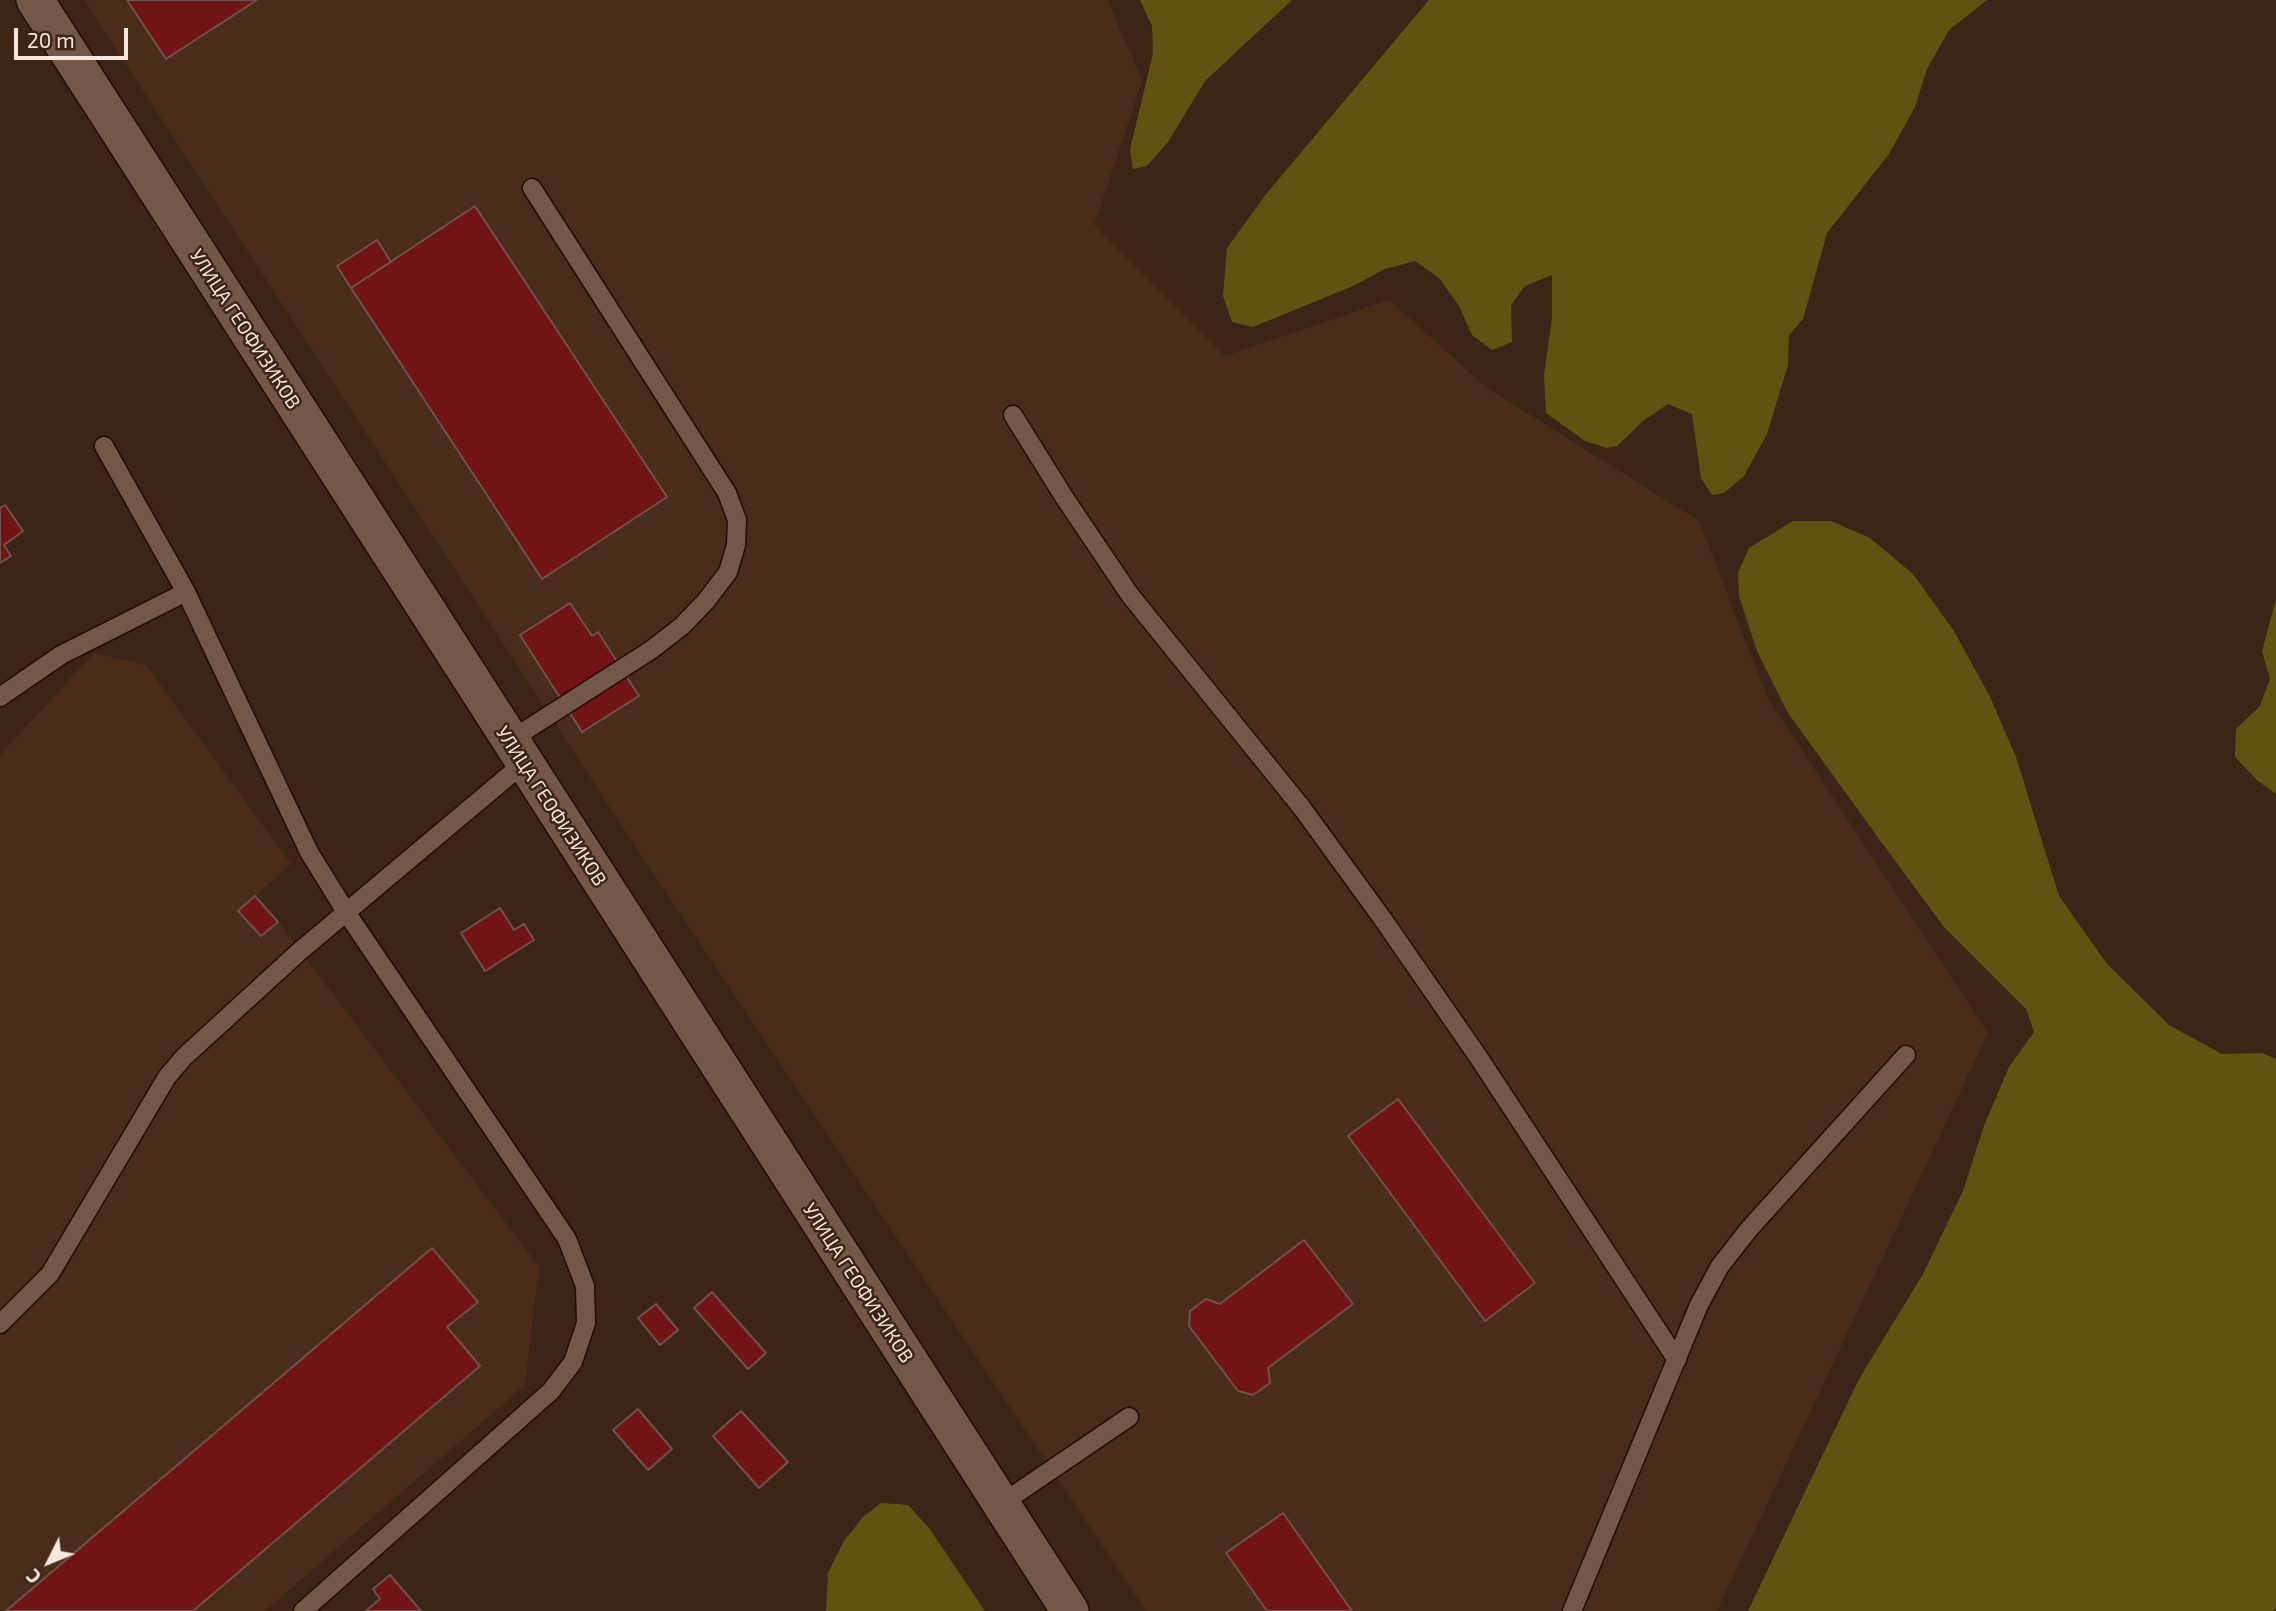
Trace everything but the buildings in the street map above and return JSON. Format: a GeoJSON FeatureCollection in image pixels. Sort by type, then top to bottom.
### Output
{"type":"FeatureCollection","features":[{"type":"Feature","properties":{"kind":"street","name":"УЛИЦА ГЕОФИЗИКОВ"},"geometry":{"type":"LineString","coordinates":[[34,0],[1070,1611]]}},
{"type":"Feature","properties":{"kind":"lane"},"geometry":{"type":"LineString","coordinates":[[0,1324],[50,1274],[167,1077],[184,1057],[346,912],[516,752],[682,626],[728,572],[736,545],[737,520],[727,493],[532,188]]}},
{"type":"Feature","properties":{"kind":"lane"},"geometry":{"type":"LineString","coordinates":[[1013,415],[1130,595],[1302,808],[1382,918],[1479,1058],[1677,1360]]}},
{"type":"Feature","properties":{"kind":"lane"},"geometry":{"type":"LineString","coordinates":[[104,446],[186,592],[310,852],[346,912],[568,1239],[585,1286],[586,1323],[573,1362],[551,1391],[303,1611]]}},
{"type":"Feature","properties":{"kind":"lane"},"geometry":{"type":"LineString","coordinates":[[0,697],[61,655],[186,592]]}},
{"type":"Feature","properties":{"kind":"lane"},"geometry":{"type":"LineString","coordinates":[[1572,1611],[1699,1305],[1720,1266],[1750,1228],[1906,1055]]}},
{"type":"Feature","properties":{"kind":"lane"},"geometry":{"type":"LineString","coordinates":[[1001,1504],[1129,1417]]}},
{"type":"Feature","properties":{"kind":"shaded area"},"geometry":{"type":"Polygon","coordinates":[[[84,0],[1108,0],[1142,81],[1094,225],[1225,356],[1389,300],[1486,387],[1699,521],[1767,697],[1988,1033],[1717,1611],[1146,1611],[637,849],[84,0]]]}},
{"type":"Feature","properties":{"kind":"shaded area"},"geometry":{"type":"Polygon","coordinates":[[[1140,0],[1292,0],[1205,81],[1168,142],[1147,166],[1133,169],[1130,150],[1153,53],[1152,26],[1140,0]]]}},
{"type":"Feature","properties":{"kind":"shaded area"},"geometry":{"type":"Polygon","coordinates":[[[1429,0],[1987,0],[1949,30],[1927,69],[1915,107],[1889,154],[1827,233],[1803,319],[1789,335],[1788,365],[1767,434],[1744,476],[1724,493],[1712,495],[1701,478],[1692,414],[1668,404],[1643,421],[1617,446],[1607,448],[1585,441],[1546,413],[1544,375],[1552,318],[1552,275],[1525,286],[1511,305],[1512,342],[1492,350],[1472,335],[1459,306],[1439,278],[1415,261],[1385,269],[1353,286],[1253,327],[1232,322],[1223,296],[1227,248],[1267,193],[1429,0]]]}},
{"type":"Feature","properties":{"kind":"shaded area"},"geometry":{"type":"Polygon","coordinates":[[[1793,521],[1831,521],[1870,538],[1913,574],[1954,631],[1990,697],[2016,757],[2059,896],[2107,964],[2169,1025],[2222,1054],[2262,1053],[2276,1059],[2276,1608],[2273,1611],[1748,1611],[1859,1379],[1923,1274],[1963,1191],[1984,1126],[2009,1067],[2034,1032],[2026,1009],[1944,927],[1882,843],[1788,713],[1757,651],[1739,596],[1738,573],[1749,548],[1793,521]]]}},
{"type":"Feature","properties":{"kind":"shaded area"},"geometry":{"type":"Polygon","coordinates":[[[2276,599],[2276,794],[2258,781],[2235,757],[2236,729],[2260,706],[2270,679],[2262,651],[2276,599]]]}},
{"type":"Feature","properties":{"kind":"shaded area"},"geometry":{"type":"Polygon","coordinates":[[[94,653],[146,665],[291,864],[256,896],[278,921],[539,1267],[525,1385],[265,1611],[0,1611],[0,755],[94,653]]]}},
{"type":"Feature","properties":{"kind":"shaded area"},"geometry":{"type":"Polygon","coordinates":[[[881,1503],[908,1505],[929,1528],[985,1611],[826,1611],[828,1573],[844,1541],[863,1517],[881,1503]]]}}]}
